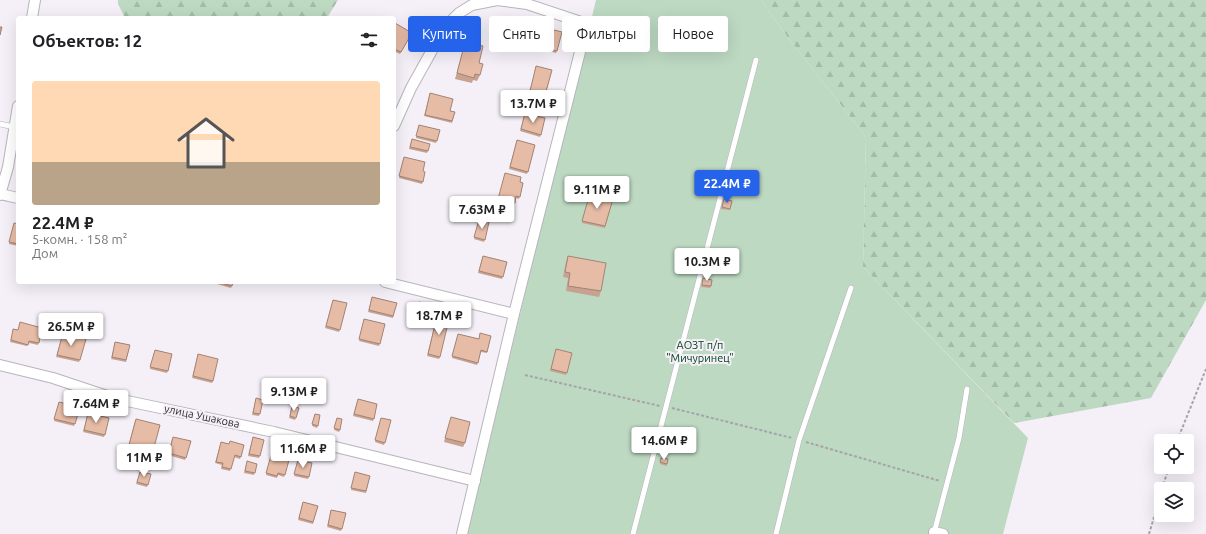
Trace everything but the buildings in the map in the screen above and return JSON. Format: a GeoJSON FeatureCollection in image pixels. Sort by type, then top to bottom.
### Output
{"type":"FeatureCollection","features":[{"type":"Feature","properties":{"kind":"street"},"geometry":{"type":"LineString","coordinates":[[32,16],[35,0]]}},
{"type":"Feature","properties":{"kind":"street"},"geometry":{"type":"LineString","coordinates":[[396,122],[411,88],[445,27],[459,13],[472,5],[497,0],[527,4],[587,24],[514,314],[462,534]]}},
{"type":"Feature","properties":{"kind":"street"},"geometry":{"type":"LineString","coordinates":[[16,116],[8,167],[0,195],[16,198]]}},
{"type":"Feature","properties":{"kind":"street"},"geometry":{"type":"LineString","coordinates":[[393,284],[514,314]]}},
{"type":"Feature","properties":{"kind":"street","name":"улица Ушакова"},"geometry":{"type":"LineString","coordinates":[[0,365],[53,378],[113,398],[274,432],[475,481]]}},
{"type":"Feature","properties":{"kind":"lane"},"geometry":{"type":"LineString","coordinates":[[633,534],[756,60]]}},
{"type":"Feature","properties":{"kind":"lane"},"geometry":{"type":"LineString","coordinates":[[0,124],[14,127]]}},
{"type":"Feature","properties":{"kind":"lane"},"geometry":{"type":"LineString","coordinates":[[776,534],[800,440],[850,288]]}},
{"type":"Feature","properties":{"kind":"lane"},"geometry":{"type":"LineString","coordinates":[[937,533],[959,438],[967,389]]}},
{"type":"Feature","properties":{"kind":"path"},"geometry":{"type":"LineString","coordinates":[[1180,434],[1206,369]]}},
{"type":"Feature","properties":{"kind":"path"},"geometry":{"type":"LineString","coordinates":[[524,375],[800,440],[948,483]]}},
{"type":"Feature","properties":{"kind":"path"},"geometry":{"type":"LineString","coordinates":[[1149,534],[1154,517]]}},
{"type":"Feature","properties":{"kind":"green space"},"geometry":{"type":"Polygon","coordinates":[[[118,0],[338,0],[328,16],[124,16],[118,4],[118,0]]]}},
{"type":"Feature","properties":{"kind":"green space","name":"АОЗТ п/п \"Мичуринец\""},"geometry":{"type":"Polygon","coordinates":[[[596,0],[761,0],[786,35],[866,137],[863,267],[1028,438],[1003,534],[467,534],[583,52],[650,52],[650,16],[592,16],[596,0]]]}},
{"type":"Feature","properties":{"kind":"green space"},"geometry":{"type":"Polygon","coordinates":[[[761,0],[1206,0],[1206,300],[1151,398],[1014,423],[863,267],[866,137],[786,35],[761,0]]]}}]}
